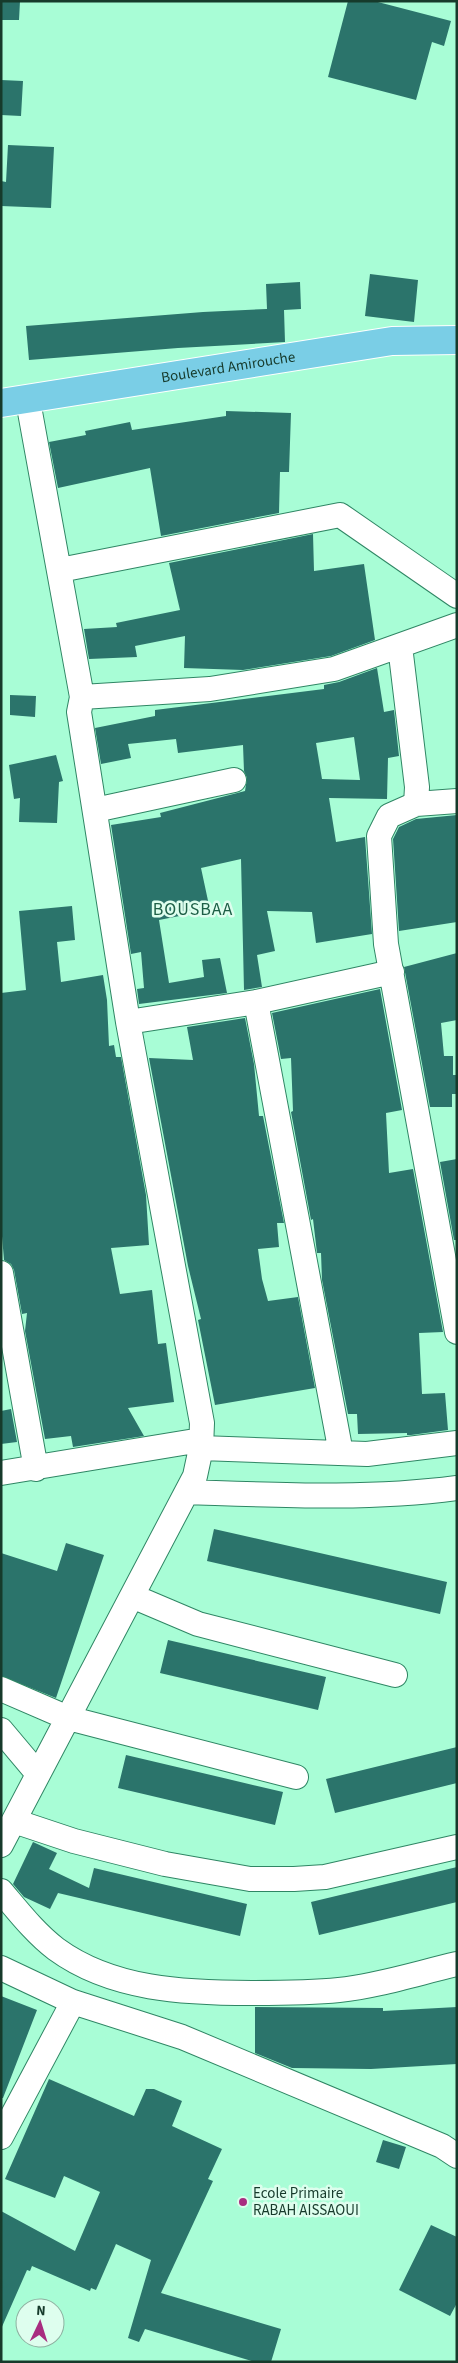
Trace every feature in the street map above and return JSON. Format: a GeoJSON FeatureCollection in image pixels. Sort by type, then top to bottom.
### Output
{"type":"FeatureCollection","features":[{"type":"Feature","properties":{"kind":"main road","name":"Boulevard Amirouche"},"geometry":{"type":"LineString","coordinates":[[14,402],[392,341],[457,340]]}},
{"type":"Feature","properties":{"kind":"street"},"geometry":{"type":"LineString","coordinates":[[14,402],[60,570],[82,697],[79,712],[128,1022],[202,1423],[201,1444],[195,1476],[6,1835],[74,1841],[156,1862],[250,1879],[294,1879],[325,1876],[457,1847]]}},
{"type":"Feature","properties":{"kind":"street"},"geometry":{"type":"LineString","coordinates":[[60,570],[340,515],[457,596]]}},
{"type":"Feature","properties":{"kind":"street"},"geometry":{"type":"LineString","coordinates":[[82,697],[210,689],[334,669],[457,625]]}},
{"type":"Feature","properties":{"kind":"street"},"geometry":{"type":"LineString","coordinates":[[400,646],[417,787],[416,804]]}},
{"type":"Feature","properties":{"kind":"street"},"geometry":{"type":"LineString","coordinates":[[95,810],[234,780]]}},
{"type":"Feature","properties":{"kind":"street"},"geometry":{"type":"LineString","coordinates":[[457,801],[416,804],[389,816],[379,836],[386,944],[457,1332]]}},
{"type":"Feature","properties":{"kind":"street"},"geometry":{"type":"LineString","coordinates":[[128,1022],[256,1002],[392,972]]}},
{"type":"Feature","properties":{"kind":"street"},"geometry":{"type":"LineString","coordinates":[[256,1002],[341,1453]]}},
{"type":"Feature","properties":{"kind":"street"},"geometry":{"type":"LineString","coordinates":[[1,1274],[36,1469]]}},
{"type":"Feature","properties":{"kind":"street"},"geometry":{"type":"LineString","coordinates":[[1,1474],[201,1444],[367,1454],[457,1443]]}},
{"type":"Feature","properties":{"kind":"street"},"geometry":{"type":"LineString","coordinates":[[187,1492],[321,1496],[388,1495],[457,1488]]}},
{"type":"Feature","properties":{"kind":"street"},"geometry":{"type":"LineString","coordinates":[[132,1596],[198,1624],[395,1675]]}},
{"type":"Feature","properties":{"kind":"street"},"geometry":{"type":"LineString","coordinates":[[1,1689],[68,1718],[296,1777]]}},
{"type":"Feature","properties":{"kind":"street"},"geometry":{"type":"LineString","coordinates":[[1,1730],[38,1774]]}},
{"type":"Feature","properties":{"kind":"street"},"geometry":{"type":"LineString","coordinates":[[1,1891],[25,1920],[56,1949],[95,1970],[146,1986],[198,1993],[299,1993],[340,1990],[457,1964]]}},
{"type":"Feature","properties":{"kind":"street"},"geometry":{"type":"LineString","coordinates":[[1,1968],[73,2002],[182,2037],[442,2146],[457,2156]]}},
{"type":"Feature","properties":{"kind":"street"},"geometry":{"type":"LineString","coordinates":[[1,2137],[73,2002]]}},
{"type":"Feature","properties":{"kind":"building"},"geometry":{"type":"Polygon","coordinates":[[[1,1],[20,1],[19,20],[1,20],[1,1]]]}},
{"type":"Feature","properties":{"kind":"building"},"geometry":{"type":"Polygon","coordinates":[[[348,1],[374,1],[451,21],[444,46],[432,42],[416,100],[328,77],[348,1]]]}},
{"type":"Feature","properties":{"kind":"building"},"geometry":{"type":"Polygon","coordinates":[[[1,80],[23,81],[21,116],[1,115],[1,80]]]}},
{"type":"Feature","properties":{"kind":"building"},"geometry":{"type":"Polygon","coordinates":[[[8,145],[54,147],[51,208],[1,206],[1,181],[6,182],[8,145]]]}},
{"type":"Feature","properties":{"kind":"building"},"geometry":{"type":"Polygon","coordinates":[[[370,274],[418,280],[414,322],[365,316],[370,274]]]}},
{"type":"Feature","properties":{"kind":"building"},"geometry":{"type":"Polygon","coordinates":[[[300,282],[301,309],[284,310],[285,342],[178,348],[29,360],[26,326],[203,312],[267,309],[266,284],[300,282]]]}},
{"type":"Feature","properties":{"kind":"building"},"geometry":{"type":"Polygon","coordinates":[[[226,411],[291,413],[289,472],[280,472],[279,513],[161,536],[150,468],[58,488],[49,442],[86,435],[85,431],[130,422],[132,430],[226,416],[226,411]]]}},
{"type":"Feature","properties":{"kind":"building"},"geometry":{"type":"Polygon","coordinates":[[[313,534],[314,571],[364,564],[375,640],[331,656],[243,670],[184,668],[185,636],[135,646],[137,657],[89,659],[84,629],[117,627],[116,623],[180,610],[169,563],[313,534]]]}},
{"type":"Feature","properties":{"kind":"building"},"geometry":{"type":"Polygon","coordinates":[[[377,668],[384,712],[394,710],[399,756],[388,758],[387,799],[329,798],[336,842],[365,837],[372,934],[316,943],[312,912],[267,911],[275,951],[257,955],[262,987],[244,990],[241,859],[201,868],[210,910],[159,920],[169,983],[204,977],[202,960],[220,958],[227,993],[139,1004],[137,989],[144,988],[141,952],[131,954],[111,825],[161,817],[160,813],[245,791],[247,778],[244,771],[243,745],[178,753],[176,739],[128,744],[131,758],[101,764],[95,728],[155,716],[155,710],[324,689],[324,685],[339,682],[377,668]],[[354,737],[316,743],[322,779],[360,780],[354,737]]]}},
{"type":"Feature","properties":{"kind":"building"},"geometry":{"type":"Polygon","coordinates":[[[10,695],[36,696],[35,717],[10,715],[10,695]]]}},
{"type":"Feature","properties":{"kind":"building"},"geometry":{"type":"Polygon","coordinates":[[[56,755],[63,781],[59,782],[57,823],[19,822],[20,798],[14,799],[9,765],[56,755]]]}},
{"type":"Feature","properties":{"kind":"building"},"geometry":{"type":"Polygon","coordinates":[[[457,815],[457,922],[399,931],[393,839],[399,827],[416,819],[457,815]]]}},
{"type":"Feature","properties":{"kind":"building"},"geometry":{"type":"Polygon","coordinates":[[[72,906],[75,940],[57,942],[61,982],[103,975],[107,1000],[109,1046],[114,1045],[116,1057],[121,1057],[146,1195],[149,1245],[111,1248],[120,1294],[152,1290],[158,1344],[166,1343],[174,1402],[128,1408],[144,1436],[73,1447],[71,1436],[45,1439],[25,1331],[27,1313],[22,1314],[14,1270],[11,1264],[4,1260],[1,1224],[1,993],[26,990],[19,911],[72,906]]]}},
{"type":"Feature","properties":{"kind":"building"},"geometry":{"type":"Polygon","coordinates":[[[457,953],[457,1020],[441,1023],[444,1056],[453,1056],[453,1075],[457,1075],[457,1094],[452,1094],[452,1107],[430,1107],[404,967],[457,953]]]}},
{"type":"Feature","properties":{"kind":"building"},"geometry":{"type":"Polygon","coordinates":[[[380,989],[402,1110],[386,1113],[389,1173],[413,1169],[443,1332],[419,1333],[422,1394],[445,1393],[448,1430],[411,1435],[407,1435],[407,1433],[358,1434],[357,1414],[348,1414],[322,1280],[321,1253],[317,1253],[313,1219],[311,1220],[291,1112],[293,1111],[291,1058],[281,1059],[272,1013],[380,989]]]}},
{"type":"Feature","properties":{"kind":"building"},"geometry":{"type":"Polygon","coordinates":[[[245,1018],[254,1064],[259,1116],[263,1116],[284,1223],[277,1223],[279,1247],[258,1249],[262,1279],[268,1301],[298,1297],[315,1388],[215,1405],[198,1320],[201,1319],[188,1266],[149,1058],[193,1060],[187,1027],[245,1018]]]}},
{"type":"Feature","properties":{"kind":"building"},"geometry":{"type":"Polygon","coordinates":[[[457,1159],[457,1240],[454,1240],[440,1162],[457,1159]]]}},
{"type":"Feature","properties":{"kind":"building"},"geometry":{"type":"Polygon","coordinates":[[[11,1409],[17,1442],[1,1444],[1,1411],[11,1409]]]}},
{"type":"Feature","properties":{"kind":"building"},"geometry":{"type":"Polygon","coordinates":[[[214,1529],[447,1582],[440,1614],[207,1561],[214,1529]]]}},
{"type":"Feature","properties":{"kind":"building"},"geometry":{"type":"Polygon","coordinates":[[[66,1543],[104,1555],[56,1698],[1,1676],[1,1553],[57,1571],[66,1543]]]}},
{"type":"Feature","properties":{"kind":"building"},"geometry":{"type":"Polygon","coordinates":[[[168,1640],[326,1677],[318,1710],[160,1673],[168,1640]]]}},
{"type":"Feature","properties":{"kind":"building"},"geometry":{"type":"Polygon","coordinates":[[[457,1747],[457,1783],[335,1813],[326,1779],[457,1747]]]}},
{"type":"Feature","properties":{"kind":"building"},"geometry":{"type":"Polygon","coordinates":[[[126,1755],[283,1792],[275,1825],[118,1788],[126,1755]]]}},
{"type":"Feature","properties":{"kind":"building"},"geometry":{"type":"Polygon","coordinates":[[[33,1842],[57,1853],[49,1869],[89,1888],[94,1868],[247,1904],[240,1936],[58,1893],[50,1909],[24,1897],[13,1884],[33,1842]]]}},
{"type":"Feature","properties":{"kind":"building"},"geometry":{"type":"Polygon","coordinates":[[[457,1867],[457,1902],[319,1935],[311,1902],[457,1867]]]}},
{"type":"Feature","properties":{"kind":"building"},"geometry":{"type":"Polygon","coordinates":[[[1,1996],[37,2010],[3,2098],[1,2098],[1,1996]]]}},
{"type":"Feature","properties":{"kind":"building"},"geometry":{"type":"Polygon","coordinates":[[[255,2007],[383,2008],[383,2011],[457,2007],[457,2064],[371,2069],[292,2068],[255,2053],[255,2007]]]}},
{"type":"Feature","properties":{"kind":"building"},"geometry":{"type":"Polygon","coordinates":[[[49,2079],[134,2116],[146,2089],[154,2089],[182,2101],[172,2126],[222,2149],[208,2179],[213,2181],[161,2293],[281,2329],[271,2362],[255,2362],[145,2329],[139,2342],[128,2338],[151,2260],[116,2244],[96,2290],[91,2288],[90,2291],[32,2266],[30,2271],[27,2270],[1,2329],[1,2211],[75,2251],[100,2192],[64,2176],[55,2198],[5,2179],[49,2079]]]}},
{"type":"Feature","properties":{"kind":"building"},"geometry":{"type":"Polygon","coordinates":[[[383,2140],[406,2147],[399,2169],[376,2162],[383,2140]]]}},
{"type":"Feature","properties":{"kind":"building"},"geometry":{"type":"Polygon","coordinates":[[[431,2225],[457,2237],[457,2303],[450,2316],[399,2290],[431,2225]]]}},
{"type":"Feature","properties":{"kind":"place","name":"Ecole Primaire RABAH AISSAOUI"},"geometry":{"type":"Point","coordinates":[243,2202]}},
{"type":"Feature","properties":{"kind":"district","name":"BOUSBAA"},"geometry":{"type":"Point","coordinates":[193,909]}}]}
